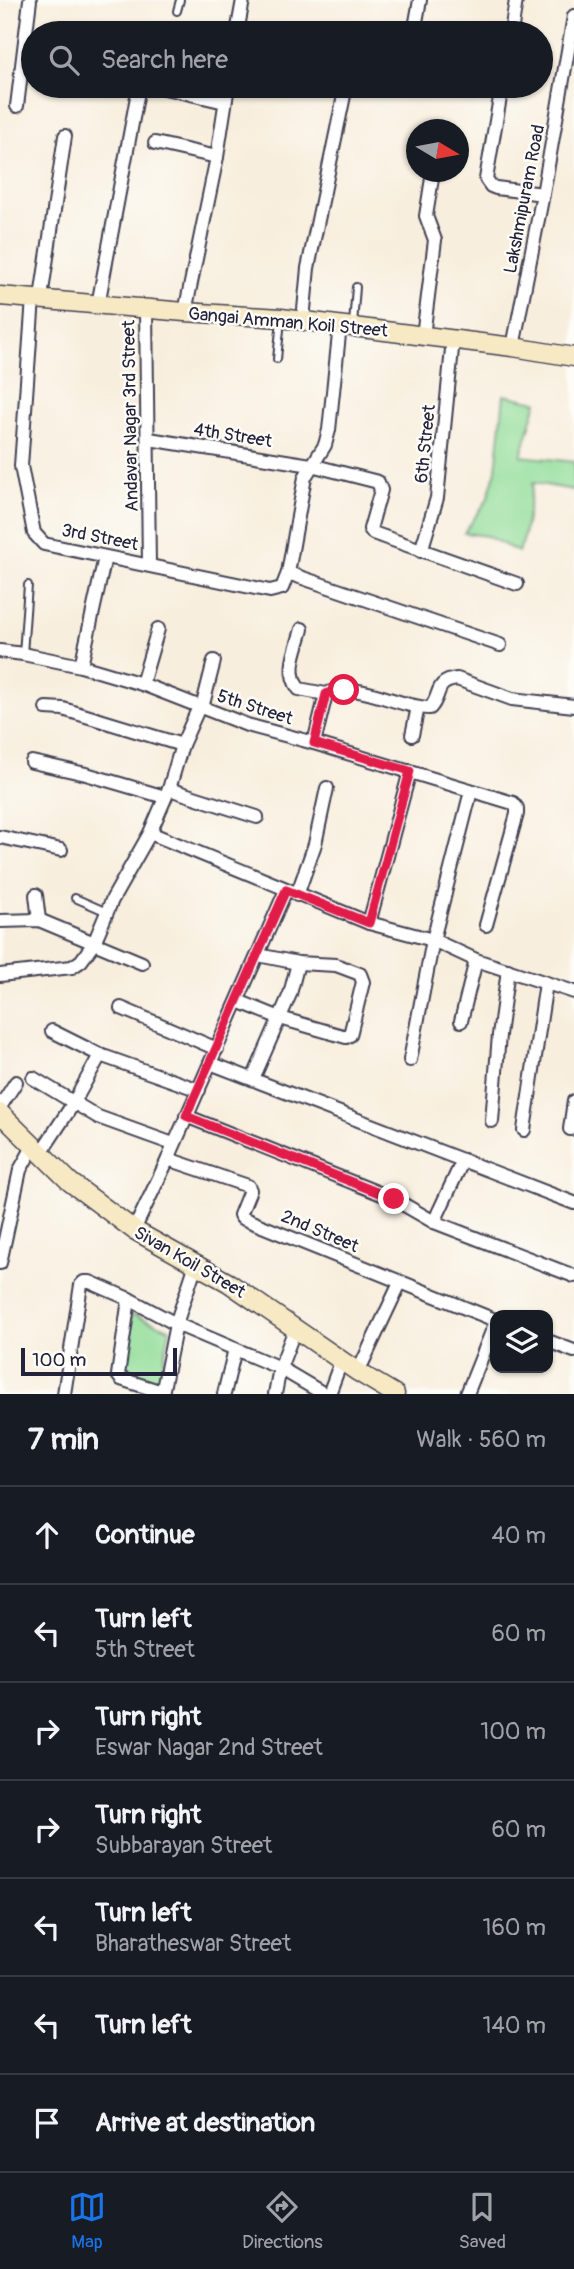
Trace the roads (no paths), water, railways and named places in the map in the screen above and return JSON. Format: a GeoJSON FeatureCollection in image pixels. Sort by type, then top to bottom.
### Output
{"type":"FeatureCollection","features":[{"type":"Feature","properties":{"kind":"street"},"geometry":{"type":"LineString","coordinates":[[27,21],[30,0]]}},
{"type":"Feature","properties":{"kind":"street"},"geometry":{"type":"LineString","coordinates":[[239,21],[243,0]]}},
{"type":"Feature","properties":{"kind":"street"},"geometry":{"type":"LineString","coordinates":[[416,21],[420,0]]}},
{"type":"Feature","properties":{"kind":"street"},"geometry":{"type":"LineString","coordinates":[[513,21],[516,0]]}},
{"type":"Feature","properties":{"kind":"street","name":"Lakshmipuram Road"},"geometry":{"type":"LineString","coordinates":[[513,347],[574,16]]}},
{"type":"Feature","properties":{"kind":"street"},"geometry":{"type":"LineString","coordinates":[[17,106],[21,73]]}},
{"type":"Feature","properties":{"kind":"street"},"geometry":{"type":"LineString","coordinates":[[98,305],[137,98]]}},
{"type":"Feature","properties":{"kind":"street"},"geometry":{"type":"LineString","coordinates":[[208,98],[225,102]]}},
{"type":"Feature","properties":{"kind":"street"},"geometry":{"type":"LineString","coordinates":[[185,312],[226,98]]}},
{"type":"Feature","properties":{"kind":"street"},"geometry":{"type":"LineString","coordinates":[[303,320],[307,268],[343,98]]}},
{"type":"Feature","properties":{"kind":"street"},"geometry":{"type":"LineString","coordinates":[[500,98],[486,179],[496,188],[543,194]]}},
{"type":"Feature","properties":{"kind":"street","name":"3rd Street"},"geometry":{"type":"LineString","coordinates":[[65,136],[37,298],[21,466],[34,533],[44,544],[277,591],[282,588],[288,573]]}},
{"type":"Feature","properties":{"kind":"street"},"geometry":{"type":"LineString","coordinates":[[155,143],[216,158]]}},
{"type":"Feature","properties":{"kind":"street"},"geometry":{"type":"LineString","coordinates":[[423,335],[435,240],[426,216],[431,182]]}},
{"type":"Feature","properties":{"kind":"street","name":"Gangai Amman Koil Street"},"geometry":{"type":"LineString","coordinates":[[0,296],[303,320],[574,357]]}},
{"type":"Feature","properties":{"kind":"street","name":"Andavar Nagar 3rd Street"},"geometry":{"type":"LineString","coordinates":[[146,308],[149,565]]}},
{"type":"Feature","properties":{"kind":"street"},"geometry":{"type":"LineString","coordinates":[[346,326],[329,430],[325,445],[305,477],[288,573],[500,645]]}},
{"type":"Feature","properties":{"kind":"street","name":"6th Street"},"geometry":{"type":"LineString","coordinates":[[421,551],[437,498],[453,340]]}},
{"type":"Feature","properties":{"kind":"street","name":"4th Street"},"geometry":{"type":"LineString","coordinates":[[149,439],[311,466],[378,482],[381,491],[370,529],[373,533],[421,551]]}},
{"type":"Feature","properties":{"kind":"street"},"geometry":{"type":"LineString","coordinates":[[421,551],[517,584]]}},
{"type":"Feature","properties":{"kind":"street"},"geometry":{"type":"LineString","coordinates":[[82,666],[105,557]]}},
{"type":"Feature","properties":{"kind":"street"},"geometry":{"type":"LineString","coordinates":[[142,684],[158,629]]}},
{"type":"Feature","properties":{"kind":"street"},"geometry":{"type":"LineString","coordinates":[[302,629],[292,669],[294,682],[299,689],[326,694],[344,690],[366,693],[425,708],[432,706],[441,685],[457,679],[512,699],[574,706]]}},
{"type":"Feature","properties":{"kind":"street","name":"5th Street"},"geometry":{"type":"LineString","coordinates":[[0,652],[82,666],[142,684],[247,725],[513,803],[517,808],[486,925]]}},
{"type":"Feature","properties":{"kind":"street"},"geometry":{"type":"LineString","coordinates":[[0,975],[72,967],[81,961],[94,943],[107,912],[150,833],[167,793],[182,745],[200,708],[214,661]]}},
{"type":"Feature","properties":{"kind":"street"},"geometry":{"type":"LineString","coordinates":[[314,743],[326,694]]}},
{"type":"Feature","properties":{"kind":"street"},"geometry":{"type":"LineString","coordinates":[[412,735],[418,707]]}},
{"type":"Feature","properties":{"kind":"street"},"geometry":{"type":"LineString","coordinates":[[46,708],[63,709],[182,745]]}},
{"type":"Feature","properties":{"kind":"street"},"geometry":{"type":"LineString","coordinates":[[32,762],[257,817]]}},
{"type":"Feature","properties":{"kind":"street"},"geometry":{"type":"LineString","coordinates":[[369,923],[410,771]]}},
{"type":"Feature","properties":{"kind":"street"},"geometry":{"type":"LineString","coordinates":[[134,1230],[258,955],[315,844],[327,788]]}},
{"type":"Feature","properties":{"kind":"street"},"geometry":{"type":"LineString","coordinates":[[410,1060],[433,940],[471,791]]}},
{"type":"Feature","properties":{"kind":"street"},"geometry":{"type":"LineString","coordinates":[[150,833],[369,923],[433,940],[477,960],[574,992]]}},
{"type":"Feature","properties":{"kind":"street"},"geometry":{"type":"LineString","coordinates":[[0,837],[61,849]]}},
{"type":"Feature","properties":{"kind":"street"},"geometry":{"type":"LineString","coordinates":[[36,895],[39,920]]}},
{"type":"Feature","properties":{"kind":"street"},"geometry":{"type":"LineString","coordinates":[[0,921],[39,920],[142,963]]}},
{"type":"Feature","properties":{"kind":"street"},"geometry":{"type":"LineString","coordinates":[[238,1001],[280,1017],[346,1037],[350,1035],[363,982],[360,974],[335,965],[298,963],[258,955]]}},
{"type":"Feature","properties":{"kind":"street"},"geometry":{"type":"LineString","coordinates":[[461,1021],[477,960]]}},
{"type":"Feature","properties":{"kind":"street"},"geometry":{"type":"LineString","coordinates":[[253,1079],[280,1017],[298,963]]}},
{"type":"Feature","properties":{"kind":"street"},"geometry":{"type":"LineString","coordinates":[[492,1121],[499,1035],[508,970]]}},
{"type":"Feature","properties":{"kind":"street"},"geometry":{"type":"LineString","coordinates":[[524,1130],[546,983]]}},
{"type":"Feature","properties":{"kind":"street"},"geometry":{"type":"LineString","coordinates":[[121,1008],[217,1049]]}},
{"type":"Feature","properties":{"kind":"street"},"geometry":{"type":"LineString","coordinates":[[52,1031],[100,1055],[199,1090]]}},
{"type":"Feature","properties":{"kind":"street"},"geometry":{"type":"LineString","coordinates":[[0,1263],[20,1170],[73,1104],[100,1055]]}},
{"type":"Feature","properties":{"kind":"street"},"geometry":{"type":"LineString","coordinates":[[211,1063],[574,1203]]}},
{"type":"Feature","properties":{"kind":"street"},"geometry":{"type":"LineString","coordinates":[[33,1078],[98,1118],[173,1144]]}},
{"type":"Feature","properties":{"kind":"street"},"geometry":{"type":"LineString","coordinates":[[0,1107],[16,1082]]}},
{"type":"Feature","properties":{"kind":"street"},"geometry":{"type":"LineString","coordinates":[[570,1129],[574,1101]]}},
{"type":"Feature","properties":{"kind":"street","name":"Sivan Koil Street"},"geometry":{"type":"LineString","coordinates":[[0,1113],[70,1182],[134,1230],[229,1283],[358,1372],[395,1394]]}},
{"type":"Feature","properties":{"kind":"street"},"geometry":{"type":"LineString","coordinates":[[186,1116],[394,1199],[434,1222],[574,1276]]}},
{"type":"Feature","properties":{"kind":"street","name":"2nd Street"},"geometry":{"type":"LineString","coordinates":[[168,1159],[248,1186],[250,1190],[240,1215],[242,1218],[490,1320]]}},
{"type":"Feature","properties":{"kind":"street"},"geometry":{"type":"LineString","coordinates":[[434,1222],[463,1160]]}},
{"type":"Feature","properties":{"kind":"street"},"geometry":{"type":"LineString","coordinates":[[129,1299],[118,1375],[121,1379],[162,1393],[176,1324],[196,1264]]}},
{"type":"Feature","properties":{"kind":"street"},"geometry":{"type":"LineString","coordinates":[[64,1394],[81,1285],[84,1282],[90,1282],[129,1299],[176,1324],[280,1368],[327,1394],[342,1359]]}},
{"type":"Feature","properties":{"kind":"street"},"geometry":{"type":"LineString","coordinates":[[358,1372],[400,1283]]}},
{"type":"Feature","properties":{"kind":"street"},"geometry":{"type":"LineString","coordinates":[[275,1394],[280,1368],[295,1329]]}},
{"type":"Feature","properties":{"kind":"street"},"geometry":{"type":"LineString","coordinates":[[467,1394],[490,1335]]}},
{"type":"Feature","properties":{"kind":"street"},"geometry":{"type":"LineString","coordinates":[[553,1343],[574,1352]]}},
{"type":"Feature","properties":{"kind":"street"},"geometry":{"type":"LineString","coordinates":[[224,1394],[235,1349]]}},
{"type":"Feature","properties":{"kind":"lane"},"geometry":{"type":"LineString","coordinates":[[177,11],[180,0]]}},
{"type":"Feature","properties":{"kind":"lane"},"geometry":{"type":"LineString","coordinates":[[346,326],[356,287]]}},
{"type":"Feature","properties":{"kind":"lane"},"geometry":{"type":"LineString","coordinates":[[277,359],[281,318]]}},
{"type":"Feature","properties":{"kind":"lane"},"geometry":{"type":"LineString","coordinates":[[23,654],[28,584]]}},
{"type":"Feature","properties":{"kind":"lane"},"geometry":{"type":"LineString","coordinates":[[75,898],[107,912]]}}]}
